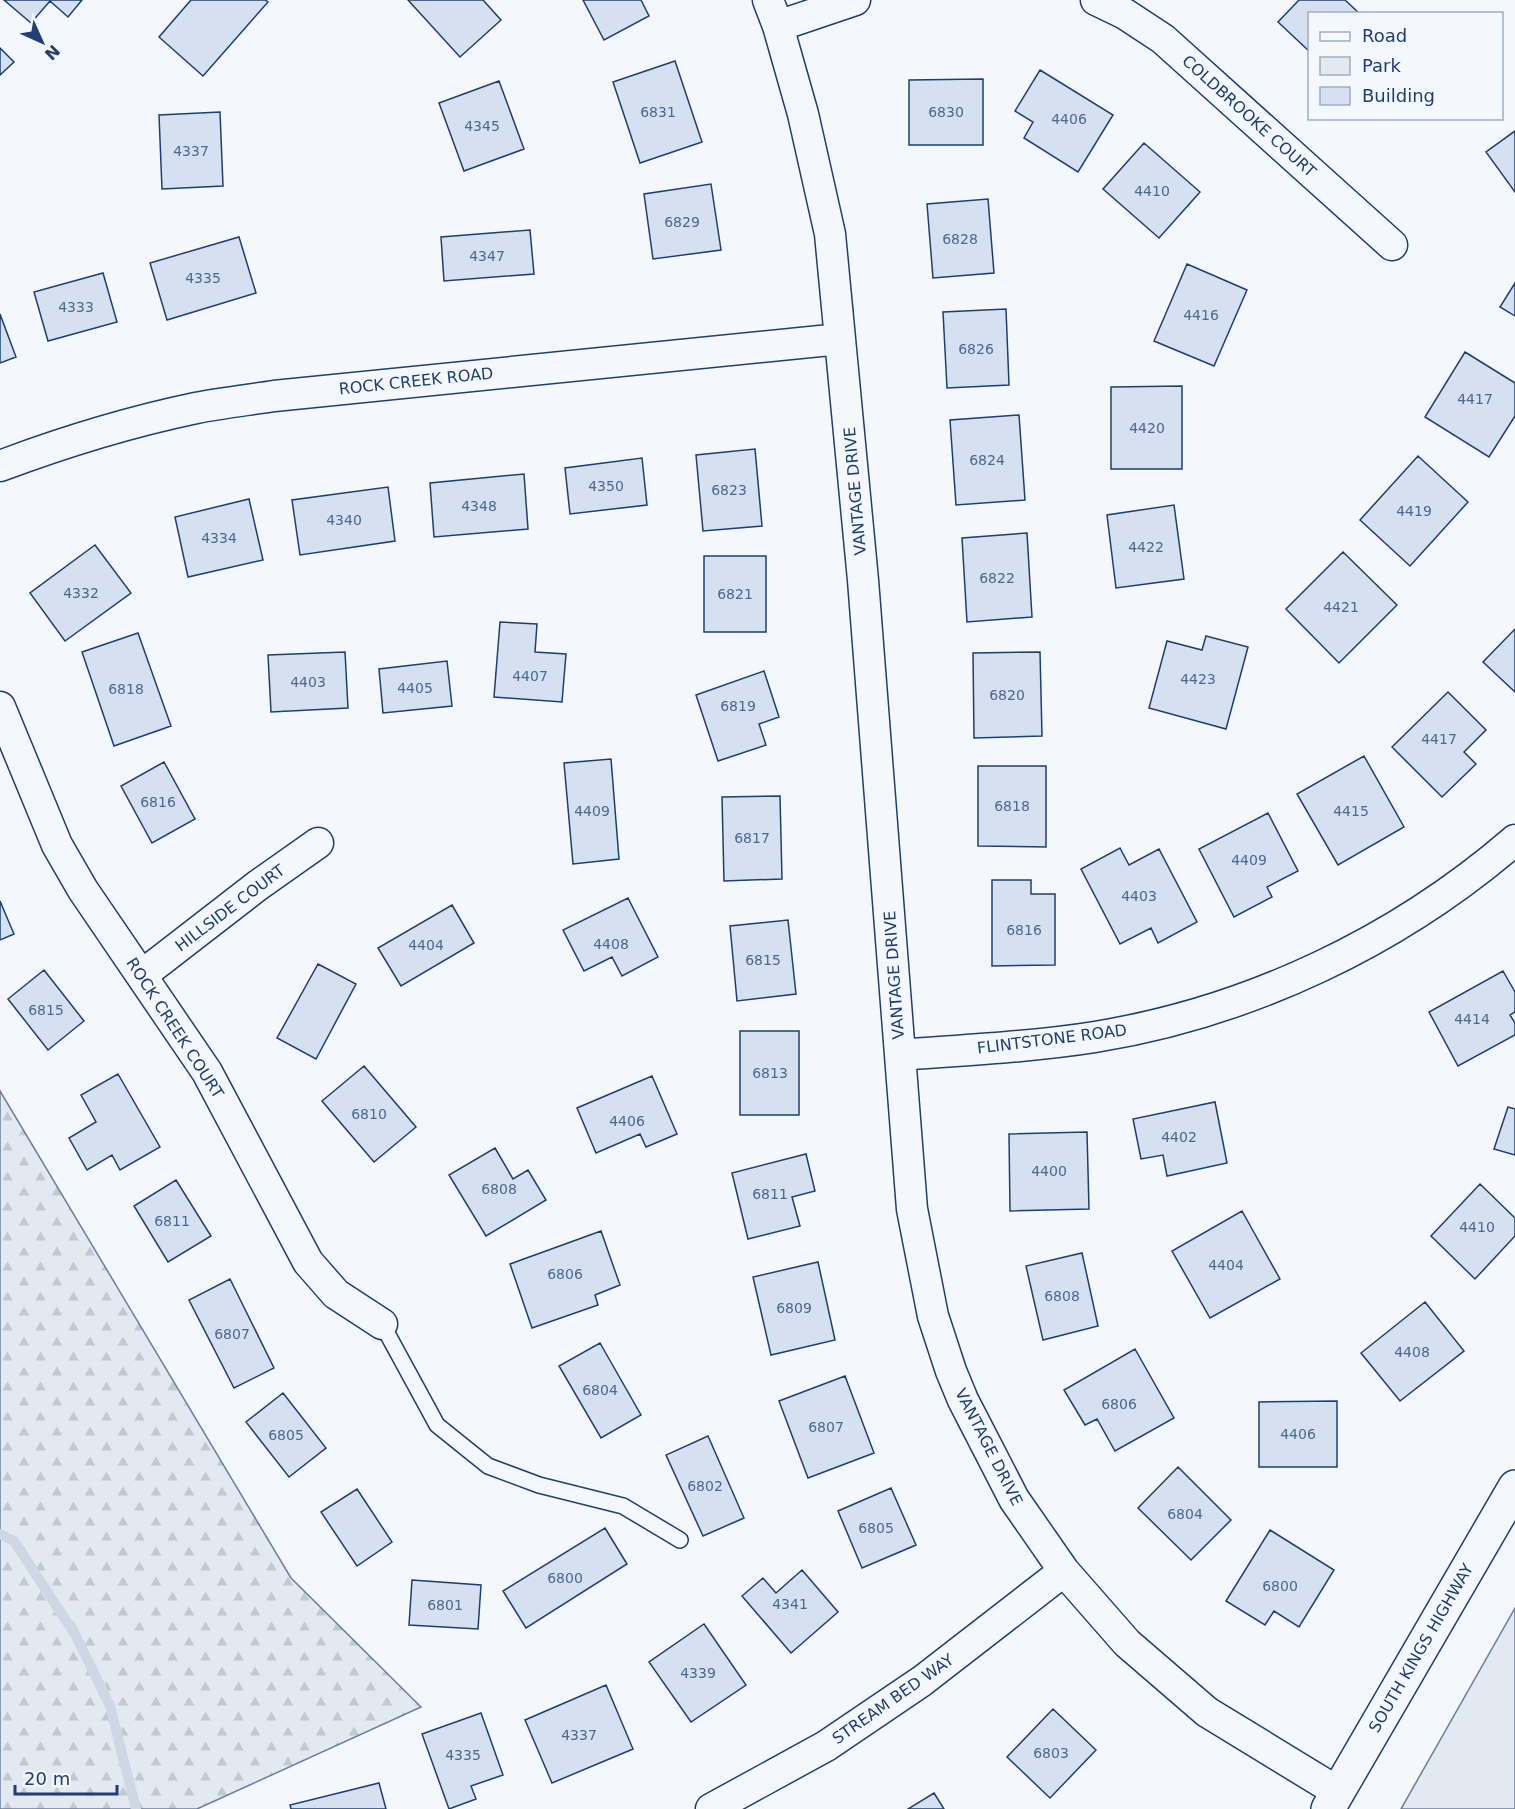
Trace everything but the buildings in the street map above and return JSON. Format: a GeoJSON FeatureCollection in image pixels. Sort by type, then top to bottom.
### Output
{"type":"FeatureCollection","features":[{"type":"Feature","properties":{"kind":"main road","name":"SOUTH KINGS HIGHWAY"},"geometry":{"type":"LineString","coordinates":[[1333,1800],[1515,1487]]}},
{"type":"Feature","properties":{"kind":"street"},"geometry":{"type":"LineString","coordinates":[[773,13],[855,0]]}},
{"type":"Feature","properties":{"kind":"street","name":"COLDBROOKE COURT"},"geometry":{"type":"LineString","coordinates":[[1096,0],[1125,14],[1163,39],[1392,245]]}},
{"type":"Feature","properties":{"kind":"street","name":"VANTAGE DRIVE"},"geometry":{"type":"LineString","coordinates":[[773,13],[803,114],[830,234],[863,580],[912,1209],[933,1316],[951,1371],[973,1420],[1014,1499],[1064,1570],[1127,1643],[1206,1712],[1333,1800]]}},
{"type":"Feature","properties":{"kind":"street","name":"ROCK CREEK ROAD"},"geometry":{"type":"LineString","coordinates":[[0,466],[41,450],[116,427],[197,408],[274,396],[840,339]]}},
{"type":"Feature","properties":{"kind":"street","name":"ROCK CREEK COURT"},"geometry":{"type":"LineString","coordinates":[[0,707],[57,845],[83,890],[207,1072],[308,1262],[336,1294],[381,1324]]}},
{"type":"Feature","properties":{"kind":"street","name":"FLINTSTONE ROAD"},"geometry":{"type":"LineString","coordinates":[[900,1055],[1095,1037],[1169,1022],[1279,986],[1323,966],[1404,922],[1487,865],[1515,840]]}},
{"type":"Feature","properties":{"kind":"street","name":"HILLSIDE COURT"},"geometry":{"type":"LineString","coordinates":[[142,975],[256,886],[318,843]]}},
{"type":"Feature","properties":{"kind":"street","name":"STREAM BED WAY"},"geometry":{"type":"LineString","coordinates":[[711,1809],[826,1746],[922,1681],[1064,1570]]}},
{"type":"Feature","properties":{"kind":"lane"},"geometry":{"type":"LineString","coordinates":[[381,1324],[437,1425],[488,1466],[539,1485],[623,1506],[680,1540]]}},
{"type":"Feature","properties":{"kind":"green space"},"geometry":{"type":"Polygon","coordinates":[[[0,1091],[291,1578],[421,1707],[197,1809],[0,1809],[0,1091]]]}},
{"type":"Feature","properties":{"kind":"green space"},"geometry":{"type":"Polygon","coordinates":[[[1515,1608],[1515,1809],[1401,1809],[1515,1608]]]}},
{"type":"Feature","properties":{"kind":"waterway"},"geometry":{"type":"LineString","coordinates":[[0,1534],[14,1541],[76,1636],[110,1706],[136,1809]]}}]}
